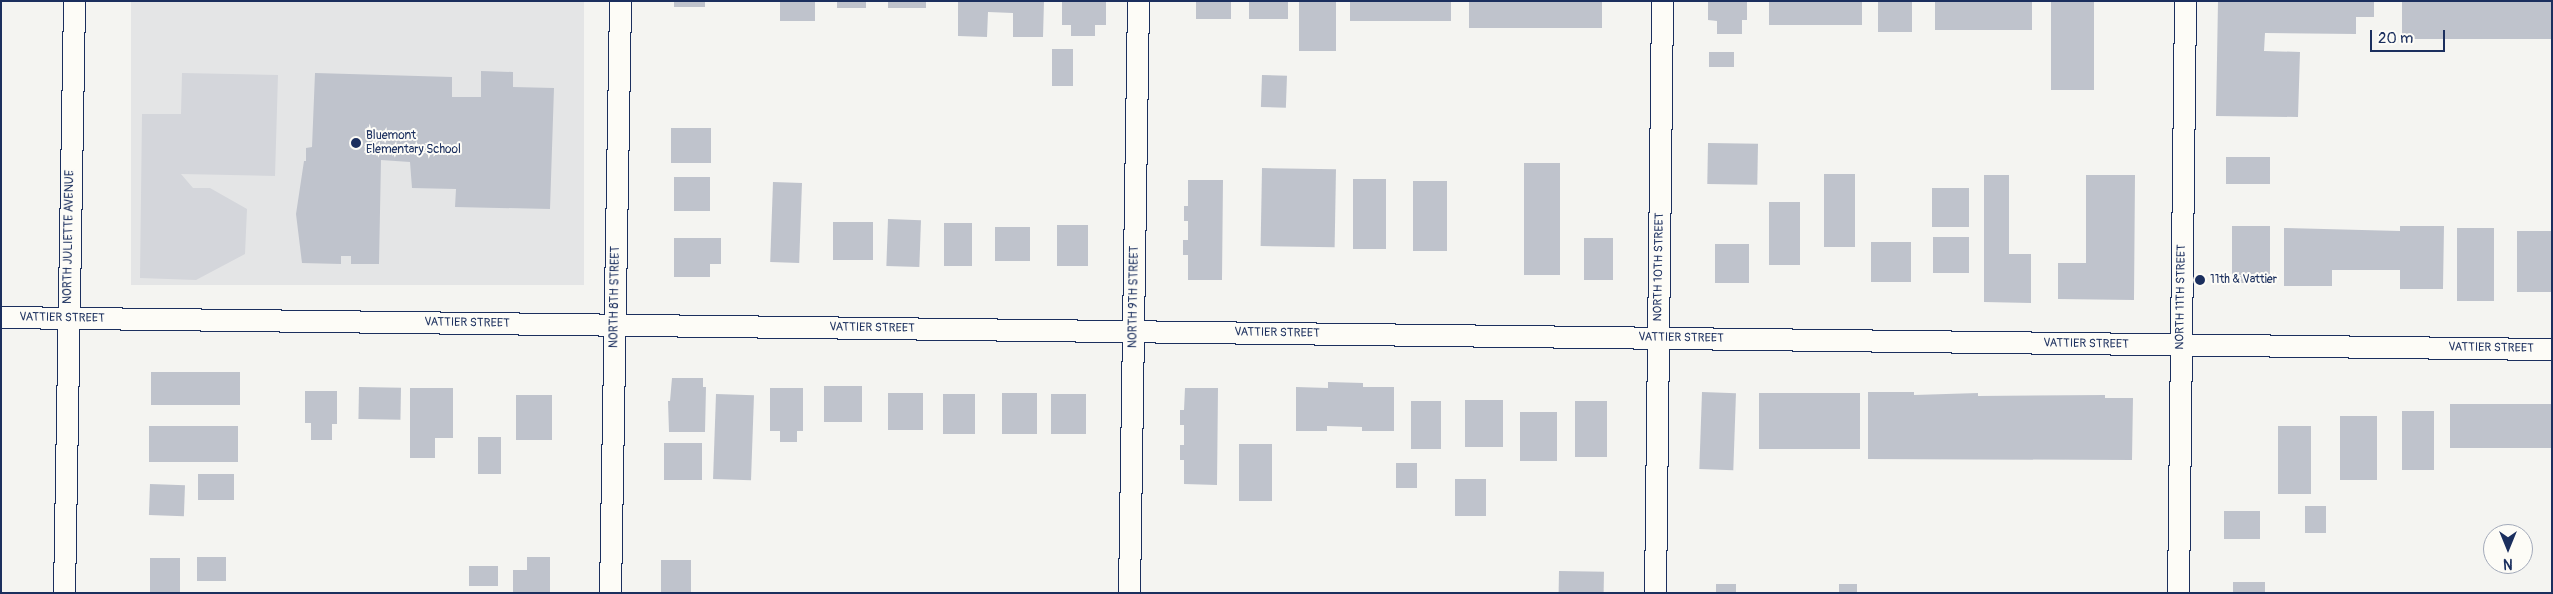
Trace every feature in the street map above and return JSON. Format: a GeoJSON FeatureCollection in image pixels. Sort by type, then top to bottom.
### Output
{"type":"FeatureCollection","features":[{"type":"Feature","properties":{"kind":"street","name":"NORTH JULIETTE AVENUE"},"geometry":{"type":"LineString","coordinates":[[64,593],[74,1]]}},
{"type":"Feature","properties":{"kind":"street","name":"NORTH 8TH STREET"},"geometry":{"type":"LineString","coordinates":[[610,593],[620,1]]}},
{"type":"Feature","properties":{"kind":"street","name":"NORTH 9TH STREET"},"geometry":{"type":"LineString","coordinates":[[1128,593],[1134,331],[1138,1]]}},
{"type":"Feature","properties":{"kind":"street","name":"NORTH 10TH STREET"},"geometry":{"type":"LineString","coordinates":[[1655,593],[1662,1]]}},
{"type":"Feature","properties":{"kind":"street","name":"NORTH 11TH STREET"},"geometry":{"type":"LineString","coordinates":[[2178,593],[2185,1]]}},
{"type":"Feature","properties":{"kind":"street","name":"VATTIER STREET"},"geometry":{"type":"LineString","coordinates":[[1,317],[2552,349]]}},
{"type":"Feature","properties":{"kind":"shaded area","name":"Bluemont Elementary School"},"geometry":{"type":"Polygon","coordinates":[[[131,1],[584,1],[584,285],[131,285],[131,1]]]}},
{"type":"Feature","properties":{"kind":"shaded area"},"geometry":{"type":"Polygon","coordinates":[[[182,73],[278,75],[275,176],[181,174],[193,188],[210,188],[247,209],[245,254],[196,280],[140,278],[142,114],[181,114],[182,73]]]}},
{"type":"Feature","properties":{"kind":"building"},"geometry":{"type":"Polygon","coordinates":[[[674,1],[705,1],[705,7],[674,7],[674,1]]]}},
{"type":"Feature","properties":{"kind":"building"},"geometry":{"type":"Polygon","coordinates":[[[780,1],[815,1],[815,21],[780,21],[780,1]]]}},
{"type":"Feature","properties":{"kind":"building"},"geometry":{"type":"Polygon","coordinates":[[[837,1],[866,1],[866,8],[837,8],[837,1]]]}},
{"type":"Feature","properties":{"kind":"building"},"geometry":{"type":"Polygon","coordinates":[[[888,1],[926,1],[926,8],[888,8],[888,1]]]}},
{"type":"Feature","properties":{"kind":"building"},"geometry":{"type":"Polygon","coordinates":[[[958,1],[1044,1],[1043,37],[1013,37],[1013,13],[988,12],[987,37],[958,36],[958,1]]]}},
{"type":"Feature","properties":{"kind":"building"},"geometry":{"type":"Polygon","coordinates":[[[1062,1],[1106,1],[1106,25],[1095,25],[1095,36],[1071,36],[1071,25],[1062,25],[1062,1]]]}},
{"type":"Feature","properties":{"kind":"building"},"geometry":{"type":"Polygon","coordinates":[[[1196,1],[1231,1],[1231,19],[1196,19],[1196,1]]]}},
{"type":"Feature","properties":{"kind":"building"},"geometry":{"type":"Polygon","coordinates":[[[1249,1],[1288,1],[1288,19],[1249,19],[1249,1]]]}},
{"type":"Feature","properties":{"kind":"building"},"geometry":{"type":"Polygon","coordinates":[[[1299,1],[1336,1],[1336,51],[1299,51],[1299,1]]]}},
{"type":"Feature","properties":{"kind":"building"},"geometry":{"type":"Polygon","coordinates":[[[1350,1],[1451,1],[1451,21],[1350,21],[1350,1]]]}},
{"type":"Feature","properties":{"kind":"building"},"geometry":{"type":"Polygon","coordinates":[[[1469,1],[1602,1],[1602,28],[1469,28],[1469,1]]]}},
{"type":"Feature","properties":{"kind":"building"},"geometry":{"type":"Polygon","coordinates":[[[1708,1],[1747,1],[1747,20],[1742,20],[1742,34],[1717,34],[1717,21],[1708,20],[1708,1]]]}},
{"type":"Feature","properties":{"kind":"building"},"geometry":{"type":"Polygon","coordinates":[[[1769,1],[1862,1],[1862,25],[1769,25],[1769,1]]]}},
{"type":"Feature","properties":{"kind":"building"},"geometry":{"type":"Polygon","coordinates":[[[1878,1],[1912,1],[1912,32],[1878,32],[1878,1]]]}},
{"type":"Feature","properties":{"kind":"building"},"geometry":{"type":"Polygon","coordinates":[[[1935,1],[2032,1],[2032,30],[1935,30],[1935,1]]]}},
{"type":"Feature","properties":{"kind":"building"},"geometry":{"type":"Polygon","coordinates":[[[2051,1],[2094,1],[2094,90],[2051,90],[2051,1]]]}},
{"type":"Feature","properties":{"kind":"building"},"geometry":{"type":"Polygon","coordinates":[[[2218,1],[2374,1],[2374,17],[2356,17],[2356,34],[2265,33],[2264,51],[2300,52],[2298,117],[2216,116],[2218,1]]]}},
{"type":"Feature","properties":{"kind":"building"},"geometry":{"type":"Polygon","coordinates":[[[2402,1],[2552,1],[2552,39],[2402,39],[2402,1]]]}},
{"type":"Feature","properties":{"kind":"building"},"geometry":{"type":"Polygon","coordinates":[[[1052,49],[1073,49],[1073,86],[1052,86],[1052,49]]]}},
{"type":"Feature","properties":{"kind":"building"},"geometry":{"type":"Polygon","coordinates":[[[1709,52],[1734,52],[1734,67],[1709,67],[1709,52]]]}},
{"type":"Feature","properties":{"kind":"building"},"geometry":{"type":"Polygon","coordinates":[[[481,71],[513,72],[513,87],[554,88],[550,209],[455,207],[456,189],[412,188],[410,162],[381,160],[379,264],[351,264],[351,256],[341,256],[341,264],[302,263],[296,214],[304,161],[306,161],[306,148],[312,147],[315,73],[452,77],[452,97],[481,97],[481,71]]]}},
{"type":"Feature","properties":{"kind":"building"},"geometry":{"type":"Polygon","coordinates":[[[1262,75],[1287,76],[1286,108],[1261,107],[1262,75]]]}},
{"type":"Feature","properties":{"kind":"building"},"geometry":{"type":"Polygon","coordinates":[[[671,128],[711,128],[711,163],[671,163],[671,128]]]}},
{"type":"Feature","properties":{"kind":"building"},"geometry":{"type":"Polygon","coordinates":[[[1708,143],[1758,144],[1757,185],[1707,184],[1708,143]]]}},
{"type":"Feature","properties":{"kind":"building"},"geometry":{"type":"Polygon","coordinates":[[[2226,157],[2270,157],[2270,184],[2226,184],[2226,157]]]}},
{"type":"Feature","properties":{"kind":"building"},"geometry":{"type":"Polygon","coordinates":[[[1524,163],[1560,163],[1560,275],[1524,275],[1524,163]]]}},
{"type":"Feature","properties":{"kind":"building"},"geometry":{"type":"Polygon","coordinates":[[[1262,168],[1336,169],[1335,247],[1261,246],[1262,168]]]}},
{"type":"Feature","properties":{"kind":"building"},"geometry":{"type":"Polygon","coordinates":[[[1824,174],[1855,174],[1855,247],[1824,247],[1824,174]]]}},
{"type":"Feature","properties":{"kind":"building"},"geometry":{"type":"Polygon","coordinates":[[[1984,175],[2009,175],[2009,254],[2031,254],[2031,303],[1984,302],[1984,175]]]}},
{"type":"Feature","properties":{"kind":"building"},"geometry":{"type":"Polygon","coordinates":[[[2086,175],[2135,175],[2134,300],[2058,299],[2058,263],[2086,263],[2086,175]]]}},
{"type":"Feature","properties":{"kind":"building"},"geometry":{"type":"Polygon","coordinates":[[[674,177],[710,177],[710,211],[674,211],[674,177]]]}},
{"type":"Feature","properties":{"kind":"building"},"geometry":{"type":"Polygon","coordinates":[[[1353,179],[1386,179],[1386,249],[1353,249],[1353,179]]]}},
{"type":"Feature","properties":{"kind":"building"},"geometry":{"type":"Polygon","coordinates":[[[1188,180],[1223,180],[1222,280],[1188,280],[1188,255],[1183,255],[1183,240],[1188,240],[1188,221],[1184,221],[1184,206],[1188,206],[1188,180]]]}},
{"type":"Feature","properties":{"kind":"building"},"geometry":{"type":"Polygon","coordinates":[[[1413,181],[1447,181],[1447,251],[1413,251],[1413,181]]]}},
{"type":"Feature","properties":{"kind":"building"},"geometry":{"type":"Polygon","coordinates":[[[773,182],[802,183],[799,263],[770,262],[773,182]]]}},
{"type":"Feature","properties":{"kind":"building"},"geometry":{"type":"Polygon","coordinates":[[[1932,188],[1969,188],[1969,227],[1932,227],[1932,188]]]}},
{"type":"Feature","properties":{"kind":"building"},"geometry":{"type":"Polygon","coordinates":[[[1769,202],[1800,202],[1800,265],[1769,265],[1769,202]]]}},
{"type":"Feature","properties":{"kind":"building"},"geometry":{"type":"Polygon","coordinates":[[[888,219],[921,220],[919,267],[886,266],[888,219]]]}},
{"type":"Feature","properties":{"kind":"building"},"geometry":{"type":"Polygon","coordinates":[[[833,222],[873,222],[873,260],[833,260],[833,222]]]}},
{"type":"Feature","properties":{"kind":"building"},"geometry":{"type":"Polygon","coordinates":[[[944,223],[972,223],[972,266],[944,266],[944,223]]]}},
{"type":"Feature","properties":{"kind":"building"},"geometry":{"type":"Polygon","coordinates":[[[1057,225],[1088,225],[1088,266],[1057,266],[1057,225]]]}},
{"type":"Feature","properties":{"kind":"building"},"geometry":{"type":"Polygon","coordinates":[[[2232,226],[2270,226],[2270,283],[2232,283],[2232,226]]]}},
{"type":"Feature","properties":{"kind":"building"},"geometry":{"type":"Polygon","coordinates":[[[2400,226],[2444,226],[2443,289],[2400,289],[2400,270],[2332,270],[2332,286],[2284,286],[2284,228],[2400,231],[2400,226]]]}},
{"type":"Feature","properties":{"kind":"building"},"geometry":{"type":"Polygon","coordinates":[[[995,227],[1030,227],[1030,261],[995,261],[995,227]]]}},
{"type":"Feature","properties":{"kind":"building"},"geometry":{"type":"Polygon","coordinates":[[[2457,228],[2494,228],[2494,301],[2457,301],[2457,228]]]}},
{"type":"Feature","properties":{"kind":"building"},"geometry":{"type":"Polygon","coordinates":[[[2517,231],[2552,231],[2552,292],[2517,292],[2517,231]]]}},
{"type":"Feature","properties":{"kind":"building"},"geometry":{"type":"Polygon","coordinates":[[[1933,237],[1969,237],[1969,273],[1933,273],[1933,237]]]}},
{"type":"Feature","properties":{"kind":"building"},"geometry":{"type":"Polygon","coordinates":[[[674,238],[721,238],[721,264],[710,264],[710,277],[674,277],[674,238]]]}},
{"type":"Feature","properties":{"kind":"building"},"geometry":{"type":"Polygon","coordinates":[[[1584,238],[1613,238],[1613,280],[1584,280],[1584,238]]]}},
{"type":"Feature","properties":{"kind":"building"},"geometry":{"type":"Polygon","coordinates":[[[1871,242],[1911,242],[1911,282],[1871,282],[1871,242]]]}},
{"type":"Feature","properties":{"kind":"building"},"geometry":{"type":"Polygon","coordinates":[[[1715,244],[1749,244],[1749,283],[1715,283],[1715,244]]]}},
{"type":"Feature","properties":{"kind":"building"},"geometry":{"type":"Polygon","coordinates":[[[151,372],[240,372],[240,405],[151,405],[151,372]]]}},
{"type":"Feature","properties":{"kind":"building"},"geometry":{"type":"Polygon","coordinates":[[[672,378],[703,378],[703,387],[706,387],[705,432],[669,432],[668,401],[670,401],[672,378]]]}},
{"type":"Feature","properties":{"kind":"building"},"geometry":{"type":"Polygon","coordinates":[[[1328,382],[1363,383],[1363,387],[1394,387],[1394,431],[1362,431],[1362,427],[1327,426],[1327,431],[1296,431],[1296,387],[1328,388],[1328,382]]]}},
{"type":"Feature","properties":{"kind":"building"},"geometry":{"type":"Polygon","coordinates":[[[824,386],[862,386],[862,422],[824,422],[824,386]]]}},
{"type":"Feature","properties":{"kind":"building"},"geometry":{"type":"Polygon","coordinates":[[[359,387],[401,388],[400,420],[358,419],[359,387]]]}},
{"type":"Feature","properties":{"kind":"building"},"geometry":{"type":"Polygon","coordinates":[[[410,388],[453,388],[453,438],[435,438],[435,458],[410,458],[410,388]]]}},
{"type":"Feature","properties":{"kind":"building"},"geometry":{"type":"Polygon","coordinates":[[[770,388],[803,388],[803,431],[797,431],[797,442],[780,442],[780,431],[770,431],[770,388]]]}},
{"type":"Feature","properties":{"kind":"building"},"geometry":{"type":"Polygon","coordinates":[[[1185,388],[1218,388],[1217,485],[1184,484],[1184,460],[1180,460],[1180,445],[1184,445],[1184,425],[1180,425],[1180,410],[1184,410],[1185,388]]]}},
{"type":"Feature","properties":{"kind":"building"},"geometry":{"type":"Polygon","coordinates":[[[305,391],[337,391],[337,424],[332,424],[332,440],[311,440],[311,423],[305,423],[305,391]]]}},
{"type":"Feature","properties":{"kind":"building"},"geometry":{"type":"Polygon","coordinates":[[[1702,392],[1736,393],[1733,470],[1699,469],[1702,392]]]}},
{"type":"Feature","properties":{"kind":"building"},"geometry":{"type":"Polygon","coordinates":[[[1868,392],[1914,392],[1914,395],[1978,393],[1978,396],[2105,395],[2105,398],[2133,398],[2132,460],[1868,459],[1868,392]]]}},
{"type":"Feature","properties":{"kind":"building"},"geometry":{"type":"Polygon","coordinates":[[[888,393],[923,393],[923,430],[888,430],[888,393]]]}},
{"type":"Feature","properties":{"kind":"building"},"geometry":{"type":"Polygon","coordinates":[[[1002,393],[1037,393],[1037,434],[1002,434],[1002,393]]]}},
{"type":"Feature","properties":{"kind":"building"},"geometry":{"type":"Polygon","coordinates":[[[1759,393],[1860,393],[1860,449],[1759,449],[1759,393]]]}},
{"type":"Feature","properties":{"kind":"building"},"geometry":{"type":"Polygon","coordinates":[[[716,394],[754,395],[751,480],[713,479],[716,394]]]}},
{"type":"Feature","properties":{"kind":"building"},"geometry":{"type":"Polygon","coordinates":[[[943,394],[975,394],[975,434],[943,434],[943,394]]]}},
{"type":"Feature","properties":{"kind":"building"},"geometry":{"type":"Polygon","coordinates":[[[1051,394],[1086,394],[1086,434],[1051,434],[1051,394]]]}},
{"type":"Feature","properties":{"kind":"building"},"geometry":{"type":"Polygon","coordinates":[[[516,395],[552,395],[552,440],[516,440],[516,395]]]}},
{"type":"Feature","properties":{"kind":"building"},"geometry":{"type":"Polygon","coordinates":[[[1465,400],[1503,400],[1503,447],[1465,447],[1465,400]]]}},
{"type":"Feature","properties":{"kind":"building"},"geometry":{"type":"Polygon","coordinates":[[[1411,401],[1441,401],[1441,449],[1411,449],[1411,401]]]}},
{"type":"Feature","properties":{"kind":"building"},"geometry":{"type":"Polygon","coordinates":[[[1575,401],[1607,401],[1607,457],[1575,457],[1575,401]]]}},
{"type":"Feature","properties":{"kind":"building"},"geometry":{"type":"Polygon","coordinates":[[[2450,404],[2552,404],[2552,448],[2450,448],[2450,404]]]}},
{"type":"Feature","properties":{"kind":"building"},"geometry":{"type":"Polygon","coordinates":[[[2402,411],[2434,411],[2434,470],[2402,470],[2402,411]]]}},
{"type":"Feature","properties":{"kind":"building"},"geometry":{"type":"Polygon","coordinates":[[[1520,412],[1557,412],[1557,461],[1520,461],[1520,412]]]}},
{"type":"Feature","properties":{"kind":"building"},"geometry":{"type":"Polygon","coordinates":[[[2340,416],[2377,416],[2377,480],[2340,480],[2340,416]]]}},
{"type":"Feature","properties":{"kind":"building"},"geometry":{"type":"Polygon","coordinates":[[[149,426],[238,426],[238,462],[149,462],[149,426]]]}},
{"type":"Feature","properties":{"kind":"building"},"geometry":{"type":"Polygon","coordinates":[[[2278,426],[2311,426],[2311,494],[2278,494],[2278,426]]]}},
{"type":"Feature","properties":{"kind":"building"},"geometry":{"type":"Polygon","coordinates":[[[478,437],[501,437],[501,474],[478,474],[478,437]]]}},
{"type":"Feature","properties":{"kind":"building"},"geometry":{"type":"Polygon","coordinates":[[[664,443],[702,443],[702,480],[664,480],[664,443]]]}},
{"type":"Feature","properties":{"kind":"building"},"geometry":{"type":"Polygon","coordinates":[[[1239,444],[1272,444],[1272,501],[1239,501],[1239,444]]]}},
{"type":"Feature","properties":{"kind":"building"},"geometry":{"type":"Polygon","coordinates":[[[1396,463],[1417,463],[1417,488],[1396,488],[1396,463]]]}},
{"type":"Feature","properties":{"kind":"building"},"geometry":{"type":"Polygon","coordinates":[[[198,474],[234,474],[234,500],[198,500],[198,474]]]}},
{"type":"Feature","properties":{"kind":"building"},"geometry":{"type":"Polygon","coordinates":[[[1455,479],[1486,479],[1486,516],[1455,516],[1455,479]]]}},
{"type":"Feature","properties":{"kind":"building"},"geometry":{"type":"Polygon","coordinates":[[[150,484],[185,485],[184,516],[149,515],[150,484]]]}},
{"type":"Feature","properties":{"kind":"building"},"geometry":{"type":"Polygon","coordinates":[[[2305,506],[2326,506],[2326,533],[2305,533],[2305,506]]]}},
{"type":"Feature","properties":{"kind":"building"},"geometry":{"type":"Polygon","coordinates":[[[2224,511],[2260,511],[2260,539],[2224,539],[2224,511]]]}},
{"type":"Feature","properties":{"kind":"building"},"geometry":{"type":"Polygon","coordinates":[[[197,557],[226,557],[226,581],[197,581],[197,557]]]}},
{"type":"Feature","properties":{"kind":"building"},"geometry":{"type":"Polygon","coordinates":[[[527,557],[550,557],[550,593],[513,593],[513,570],[527,570],[527,557]]]}},
{"type":"Feature","properties":{"kind":"building"},"geometry":{"type":"Polygon","coordinates":[[[150,558],[180,558],[180,593],[150,593],[150,558]]]}},
{"type":"Feature","properties":{"kind":"building"},"geometry":{"type":"Polygon","coordinates":[[[661,560],[691,560],[691,593],[661,593],[661,560]]]}},
{"type":"Feature","properties":{"kind":"building"},"geometry":{"type":"Polygon","coordinates":[[[469,566],[498,566],[498,586],[469,586],[469,566]]]}},
{"type":"Feature","properties":{"kind":"building"},"geometry":{"type":"Polygon","coordinates":[[[1559,571],[1604,572],[1604,593],[1559,593],[1559,571]]]}},
{"type":"Feature","properties":{"kind":"building"},"geometry":{"type":"Polygon","coordinates":[[[2233,582],[2265,582],[2265,593],[2233,593],[2233,582]]]}},
{"type":"Feature","properties":{"kind":"building"},"geometry":{"type":"Polygon","coordinates":[[[1716,584],[1736,584],[1736,593],[1716,593],[1716,584]]]}},
{"type":"Feature","properties":{"kind":"building"},"geometry":{"type":"Polygon","coordinates":[[[1839,584],[1857,584],[1857,593],[1839,593],[1839,584]]]}},
{"type":"Feature","properties":{"kind":"place","name":"Bluemont Elementary School"},"geometry":{"type":"Point","coordinates":[356,143]}},
{"type":"Feature","properties":{"kind":"place","name":"11th & Vattier"},"geometry":{"type":"Point","coordinates":[2200,280]}}]}
